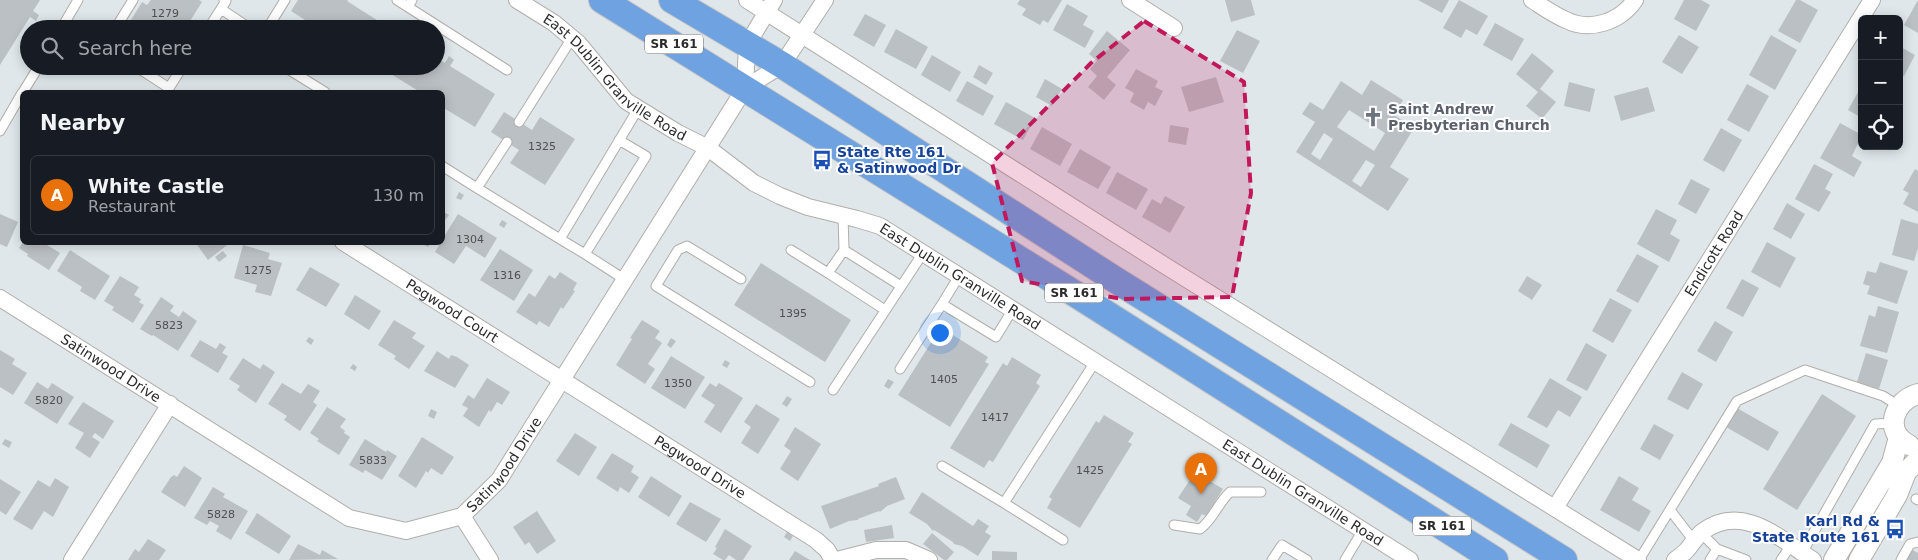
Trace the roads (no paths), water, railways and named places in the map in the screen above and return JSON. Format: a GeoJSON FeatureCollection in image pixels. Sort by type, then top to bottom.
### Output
{"type":"FeatureCollection","features":[{"type":"Feature","properties":{"kind":"main road","name":"SR 161"},"geometry":{"type":"LineString","coordinates":[[602,0],[1086,300],[1495,560]]}},
{"type":"Feature","properties":{"kind":"main road","name":"SR 161"},"geometry":{"type":"LineString","coordinates":[[672,0],[782,65],[1114,279],[1564,560]]}},
{"type":"Feature","properties":{"kind":"street","name":"East Dublin Granville Road"},"geometry":{"type":"LineString","coordinates":[[517,0],[554,23],[579,44],[626,101],[678,133],[708,148],[754,183],[808,207],[880,226],[1410,560]]}},
{"type":"Feature","properties":{"kind":"street"},"geometry":{"type":"LineString","coordinates":[[747,0],[770,6],[802,34],[1164,266],[1639,560]]}},
{"type":"Feature","properties":{"kind":"street"},"geometry":{"type":"LineString","coordinates":[[745,88],[782,65],[825,0]]}},
{"type":"Feature","properties":{"kind":"street"},"geometry":{"type":"LineString","coordinates":[[1130,0],[1174,28]]}},
{"type":"Feature","properties":{"kind":"street"},"geometry":{"type":"LineString","coordinates":[[1532,0],[1567,21],[1585,26],[1603,24],[1620,16],[1635,0]]}},
{"type":"Feature","properties":{"kind":"street","name":"Endicott Road"},"geometry":{"type":"LineString","coordinates":[[1555,508],[1872,0]]}},
{"type":"Feature","properties":{"kind":"street"},"geometry":{"type":"LineString","coordinates":[[745,88],[747,45],[770,6]]}},
{"type":"Feature","properties":{"kind":"street","name":"Satinwood Drive"},"geometry":{"type":"LineString","coordinates":[[0,298],[349,518],[406,531],[462,516],[498,480],[745,88]]}},
{"type":"Feature","properties":{"kind":"street","name":"Pegwood Court"},"geometry":{"type":"LineString","coordinates":[[348,245],[562,379]]}},
{"type":"Feature","properties":{"kind":"street","name":"Pegwood Drive"},"geometry":{"type":"LineString","coordinates":[[562,379],[816,540],[827,550],[833,560]]}},
{"type":"Feature","properties":{"kind":"street"},"geometry":{"type":"LineString","coordinates":[[72,560],[170,404]]}},
{"type":"Feature","properties":{"kind":"street"},"geometry":{"type":"LineString","coordinates":[[1907,407],[1905,444],[1918,448]]}},
{"type":"Feature","properties":{"kind":"street"},"geometry":{"type":"LineString","coordinates":[[1834,560],[1892,463],[1907,407]]}},
{"type":"Feature","properties":{"kind":"street"},"geometry":{"type":"LineString","coordinates":[[1860,560],[1897,495],[1906,472],[1918,460]]}},
{"type":"Feature","properties":{"kind":"street"},"geometry":{"type":"LineString","coordinates":[[462,516],[490,560]]}},
{"type":"Feature","properties":{"kind":"street"},"geometry":{"type":"LineString","coordinates":[[1675,560],[1686,551],[1697,537],[1718,523],[1738,520],[1761,526],[1802,553]]}},
{"type":"Feature","properties":{"kind":"street"},"geometry":{"type":"LineString","coordinates":[[837,560],[876,550],[906,550],[929,560]]}},
{"type":"Feature","properties":{"kind":"lane"},"geometry":{"type":"LineString","coordinates":[[66,20],[78,0]]}},
{"type":"Feature","properties":{"kind":"lane"},"geometry":{"type":"LineString","coordinates":[[121,20],[133,0]]}},
{"type":"Feature","properties":{"kind":"lane"},"geometry":{"type":"LineString","coordinates":[[214,20],[226,1],[224,0]]}},
{"type":"Feature","properties":{"kind":"lane"},"geometry":{"type":"LineString","coordinates":[[273,20],[285,0]]}},
{"type":"Feature","properties":{"kind":"lane"},"geometry":{"type":"LineString","coordinates":[[397,0],[410,4],[434,20]]}},
{"type":"Feature","properties":{"kind":"lane"},"geometry":{"type":"LineString","coordinates":[[221,9],[238,20]]}},
{"type":"Feature","properties":{"kind":"lane"},"geometry":{"type":"LineString","coordinates":[[445,28],[507,70]]}},
{"type":"Feature","properties":{"kind":"lane"},"geometry":{"type":"LineString","coordinates":[[520,122],[572,38]]}},
{"type":"Feature","properties":{"kind":"lane"},"geometry":{"type":"LineString","coordinates":[[25,90],[33,75]]}},
{"type":"Feature","properties":{"kind":"lane"},"geometry":{"type":"LineString","coordinates":[[149,75],[169,88],[177,75]]}},
{"type":"Feature","properties":{"kind":"lane"},"geometry":{"type":"LineString","coordinates":[[298,75],[322,90]]}},
{"type":"Feature","properties":{"kind":"lane"},"geometry":{"type":"LineString","coordinates":[[0,131],[20,98]]}},
{"type":"Feature","properties":{"kind":"lane"},"geometry":{"type":"LineString","coordinates":[[560,239],[638,109]]}},
{"type":"Feature","properties":{"kind":"lane"},"geometry":{"type":"LineString","coordinates":[[585,254],[646,156],[619,140]]}},
{"type":"Feature","properties":{"kind":"lane"},"geometry":{"type":"LineString","coordinates":[[477,188],[507,142]]}},
{"type":"Feature","properties":{"kind":"lane"},"geometry":{"type":"LineString","coordinates":[[445,168],[624,279]]}},
{"type":"Feature","properties":{"kind":"lane"},"geometry":{"type":"LineString","coordinates":[[828,273],[844,250],[843,215]]}},
{"type":"Feature","properties":{"kind":"lane"},"geometry":{"type":"LineString","coordinates":[[740,279],[687,246],[678,250],[656,286],[810,382]]}},
{"type":"Feature","properties":{"kind":"lane"},"geometry":{"type":"LineString","coordinates":[[791,250],[885,310]]}},
{"type":"Feature","properties":{"kind":"lane"},"geometry":{"type":"LineString","coordinates":[[844,250],[901,286]]}},
{"type":"Feature","properties":{"kind":"lane"},"geometry":{"type":"LineString","coordinates":[[834,390],[923,253]]}},
{"type":"Feature","properties":{"kind":"lane"},"geometry":{"type":"LineString","coordinates":[[900,369],[959,276]]}},
{"type":"Feature","properties":{"kind":"lane"},"geometry":{"type":"LineString","coordinates":[[942,304],[996,337],[1012,310]]}},
{"type":"Feature","properties":{"kind":"lane"},"geometry":{"type":"LineString","coordinates":[[1004,503],[1095,362]]}},
{"type":"Feature","properties":{"kind":"lane"},"geometry":{"type":"LineString","coordinates":[[1639,560],[1737,401],[1805,370],[1883,396],[1907,407]]}},
{"type":"Feature","properties":{"kind":"lane"},"geometry":{"type":"LineString","coordinates":[[1781,560],[1802,553],[1875,424],[1907,407]]}},
{"type":"Feature","properties":{"kind":"lane"},"geometry":{"type":"LineString","coordinates":[[942,466],[1063,540]]}},
{"type":"Feature","properties":{"kind":"lane"},"geometry":{"type":"LineString","coordinates":[[1174,525],[1200,529],[1206,525],[1224,497],[1230,492],[1261,492]]}},
{"type":"Feature","properties":{"kind":"lane"},"geometry":{"type":"LineString","coordinates":[[1670,510],[1697,537],[1717,549],[1746,560]]}},
{"type":"Feature","properties":{"kind":"lane"},"geometry":{"type":"LineString","coordinates":[[1344,560],[1363,530]]}},
{"type":"Feature","properties":{"kind":"lane"},"geometry":{"type":"LineString","coordinates":[[1901,560],[1910,544],[1918,542]]}},
{"type":"Feature","properties":{"kind":"lane"},"geometry":{"type":"LineString","coordinates":[[1272,560],[1282,545],[1307,560]]}},
{"type":"Feature","properties":{"kind":"lane"},"geometry":{"type":"LineString","coordinates":[[1710,560],[1717,549]]}},
{"type":"Feature","properties":{"kind":"place","name":"Saint Andrew Presbyterian Church"},"geometry":{"type":"Point","coordinates":[1373,117]}},
{"type":"Feature","properties":{"kind":"place","name":"State Rte 161 & Satinwood Dr"},"geometry":{"type":"Point","coordinates":[822,160]}},
{"type":"Feature","properties":{"kind":"place","name":"White Castle"},"geometry":{"type":"Point","coordinates":[1201,494]}},
{"type":"Feature","properties":{"kind":"place","name":"Karl Rd & State Route 161"},"geometry":{"type":"Point","coordinates":[1895,529]}}]}
